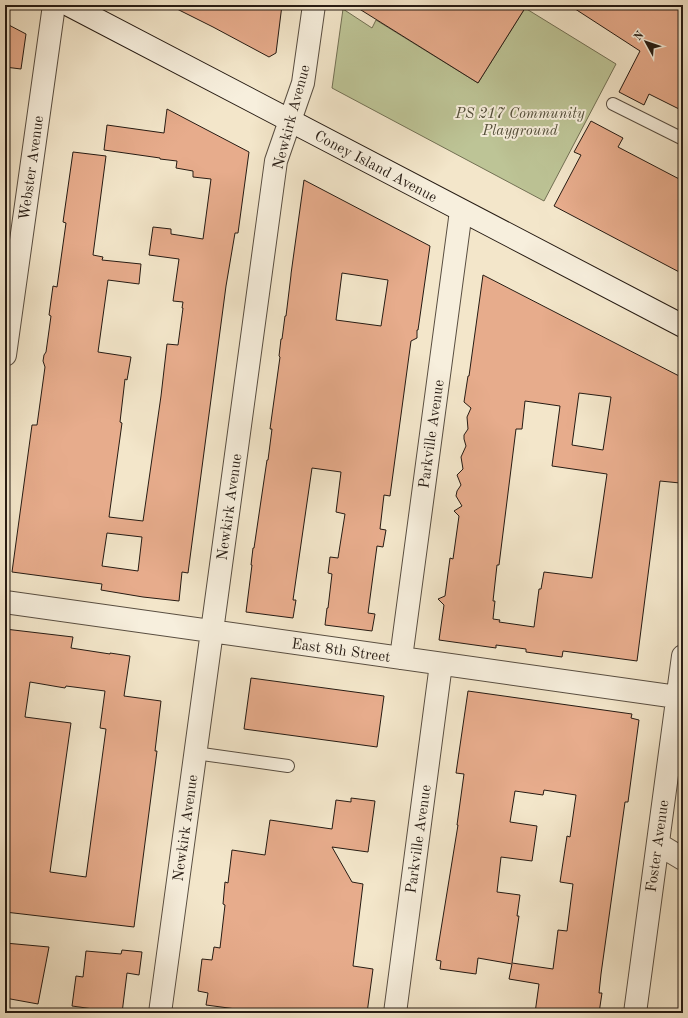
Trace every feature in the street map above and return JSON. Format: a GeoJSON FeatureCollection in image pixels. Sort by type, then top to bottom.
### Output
{"type":"FeatureCollection","features":[{"type":"Feature","properties":{"kind":"street","name":"Webster Avenue"},"geometry":{"type":"LineString","coordinates":[[5,356],[54,5]]}},
{"type":"Feature","properties":{"kind":"street","name":"Coney Island Avenue"},"geometry":{"type":"LineString","coordinates":[[69,5],[683,326]]}},
{"type":"Feature","properties":{"kind":"street","name":"Newkirk Avenue"},"geometry":{"type":"LineString","coordinates":[[160,1013],[276,161],[303,83],[314,5]]}},
{"type":"Feature","properties":{"kind":"street","name":"Parkville Avenue"},"geometry":{"type":"LineString","coordinates":[[401,658],[461,211]]}},
{"type":"Feature","properties":{"kind":"street","name":"East 8th Street"},"geometry":{"type":"LineString","coordinates":[[5,602],[677,697]]}},
{"type":"Feature","properties":{"kind":"street","name":"Foster Avenue"},"geometry":{"type":"LineString","coordinates":[[635,1013],[683,656]]}},
{"type":"Feature","properties":{"kind":"street","name":"Parkville Avenue"},"geometry":{"type":"LineString","coordinates":[[395,1013],[441,664]]}},
{"type":"Feature","properties":{"kind":"street"},"geometry":{"type":"LineString","coordinates":[[658,844],[683,859]]}},
{"type":"Feature","properties":{"kind":"lane"},"geometry":{"type":"LineString","coordinates":[[612,104],[683,139]]}},
{"type":"Feature","properties":{"kind":"lane"},"geometry":{"type":"LineString","coordinates":[[195,753],[288,766]]}},
{"type":"Feature","properties":{"kind":"green space","name":"PS 217 Community Playground"},"geometry":{"type":"Polygon","coordinates":[[[525,8],[616,64],[544,201],[332,88],[343,9],[372,28],[376,20],[478,83],[525,8]]]}},
{"type":"Feature","properties":{"kind":"building"},"geometry":{"type":"Polygon","coordinates":[[[169,5],[282,5],[276,53],[269,57],[169,5]]]}},
{"type":"Feature","properties":{"kind":"building"},"geometry":{"type":"Polygon","coordinates":[[[353,5],[527,5],[478,83],[353,5]]]}},
{"type":"Feature","properties":{"kind":"building"},"geometry":{"type":"Polygon","coordinates":[[[569,5],[683,5],[683,111],[649,94],[644,105],[619,92],[640,51],[569,5]]]}},
{"type":"Feature","properties":{"kind":"building"},"geometry":{"type":"Polygon","coordinates":[[[5,23],[26,34],[21,69],[5,67],[5,23]]]}},
{"type":"Feature","properties":{"kind":"building"},"geometry":{"type":"Polygon","coordinates":[[[167,109],[249,152],[238,233],[235,233],[226,286],[188,573],[182,572],[179,601],[101,590],[102,584],[12,572],[32,425],[37,425],[45,367],[43,361],[46,352],[51,316],[49,315],[53,286],[57,287],[66,223],[63,222],[73,152],[106,156],[93,255],[103,257],[102,260],[141,264],[139,284],[108,280],[98,352],[131,357],[127,380],[125,379],[120,422],[122,423],[109,517],[143,521],[167,344],[178,345],[183,308],[183,302],[173,301],[179,259],[149,255],[153,227],[171,229],[171,234],[203,239],[211,179],[193,177],[193,171],[176,168],[177,161],[104,150],[107,125],[164,133],[167,109]],[[107,533],[102,566],[138,571],[142,537],[107,533]]]}},
{"type":"Feature","properties":{"kind":"building"},"geometry":{"type":"Polygon","coordinates":[[[591,121],[623,138],[618,147],[683,181],[683,274],[554,206],[581,155],[574,152],[591,121]]]}},
{"type":"Feature","properties":{"kind":"building"},"geometry":{"type":"Polygon","coordinates":[[[304,180],[430,246],[417,338],[411,341],[390,496],[384,495],[380,529],[386,530],[383,547],[377,546],[368,613],[375,614],[372,631],[325,625],[332,574],[328,573],[330,557],[338,558],[345,514],[336,512],[341,472],[312,468],[293,600],[296,600],[293,618],[246,612],[253,548],[268,460],[272,429],[270,429],[281,339],[286,316],[304,180]],[[342,273],[336,320],[381,326],[388,280],[342,273]]]}},
{"type":"Feature","properties":{"kind":"building"},"geometry":{"type":"Polygon","coordinates":[[[483,275],[683,378],[683,460],[680,483],[660,481],[637,661],[563,651],[562,657],[526,652],[526,649],[496,645],[496,648],[439,640],[444,605],[438,599],[445,596],[450,558],[453,559],[459,516],[454,511],[462,506],[456,496],[461,485],[457,475],[463,469],[461,457],[466,446],[464,435],[468,429],[467,417],[471,408],[464,402],[483,275]],[[579,393],[572,445],[603,450],[611,397],[579,393]],[[525,401],[522,429],[516,429],[499,565],[497,565],[493,601],[495,601],[493,619],[500,620],[499,622],[534,627],[539,589],[541,589],[544,572],[592,578],[607,474],[552,466],[560,406],[525,401]]]}},
{"type":"Feature","properties":{"kind":"building"},"geometry":{"type":"Polygon","coordinates":[[[5,629],[73,637],[71,648],[130,656],[124,696],[161,701],[155,751],[157,751],[134,927],[5,912],[5,629]],[[30,682],[25,717],[71,723],[50,872],[86,877],[106,729],[100,728],[105,691],[66,686],[65,688],[30,682]]]}},
{"type":"Feature","properties":{"kind":"building"},"geometry":{"type":"Polygon","coordinates":[[[251,678],[384,696],[377,747],[244,729],[251,678]]]}},
{"type":"Feature","properties":{"kind":"building"},"geometry":{"type":"Polygon","coordinates":[[[468,691],[632,714],[631,718],[639,720],[628,802],[625,802],[601,974],[599,993],[602,993],[599,1013],[535,1013],[539,984],[509,979],[512,964],[478,958],[476,974],[440,969],[441,961],[436,960],[458,825],[464,774],[456,773],[468,691]],[[544,790],[543,795],[515,791],[510,822],[537,826],[532,861],[501,857],[497,892],[520,895],[517,916],[519,916],[512,963],[553,969],[558,930],[567,931],[573,884],[560,882],[567,836],[570,837],[576,795],[544,790]]]}},
{"type":"Feature","properties":{"kind":"building"},"geometry":{"type":"Polygon","coordinates":[[[351,798],[375,801],[368,852],[332,847],[352,882],[363,884],[353,966],[373,969],[367,1013],[266,1013],[206,1005],[208,993],[198,991],[202,959],[212,960],[214,947],[220,948],[225,905],[223,904],[225,882],[228,883],[232,850],[265,855],[270,820],[332,829],[336,800],[351,802],[351,798]]]}},
{"type":"Feature","properties":{"kind":"building"},"geometry":{"type":"Polygon","coordinates":[[[5,943],[49,947],[38,1004],[5,998],[5,943]]]}},
{"type":"Feature","properties":{"kind":"building"},"geometry":{"type":"Polygon","coordinates":[[[122,950],[142,952],[139,975],[127,973],[122,1013],[72,1006],[76,976],[83,977],[86,951],[121,954],[122,950]]]}}]}
